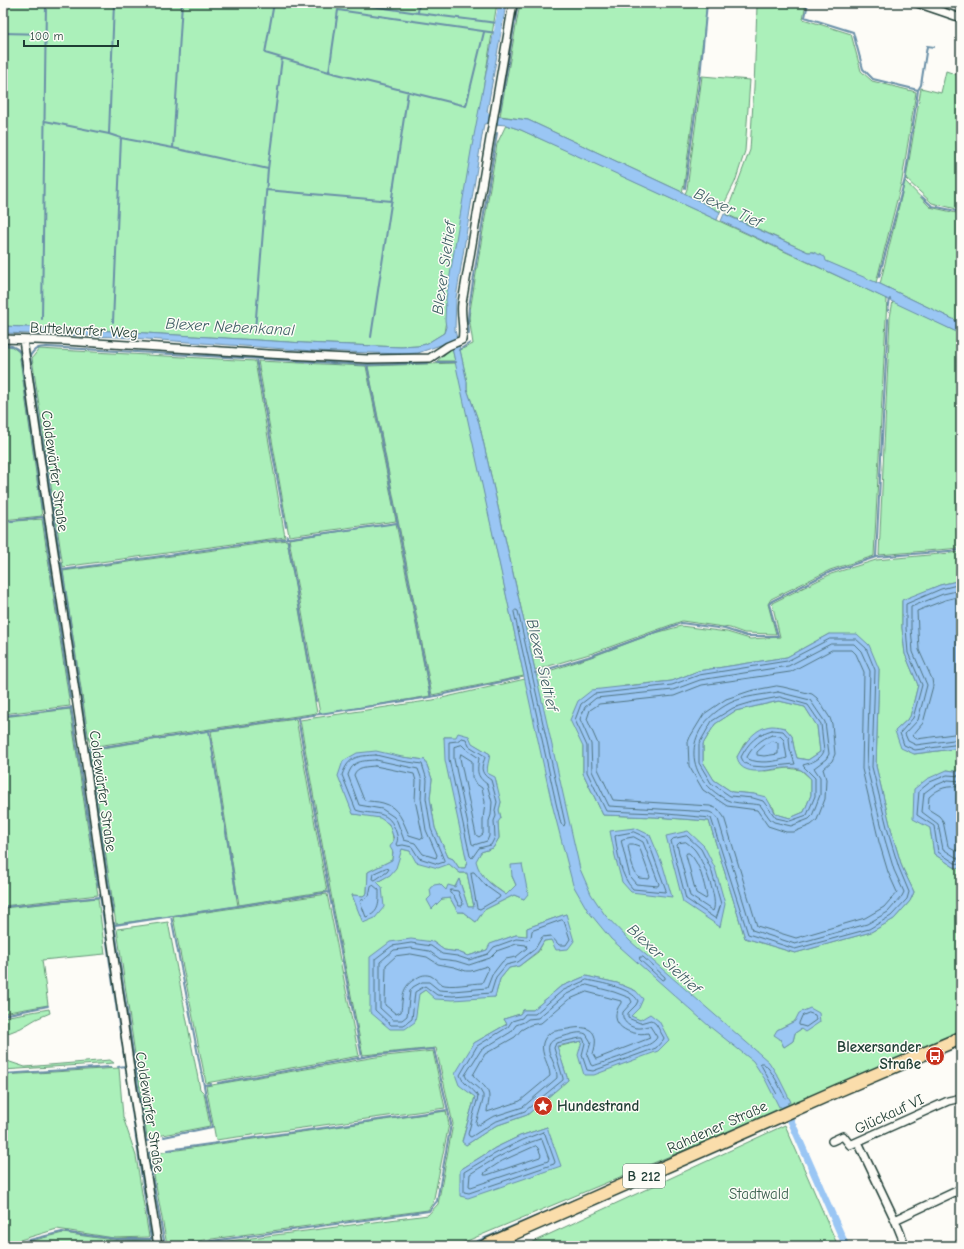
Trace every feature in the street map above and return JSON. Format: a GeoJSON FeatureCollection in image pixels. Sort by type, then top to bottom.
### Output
{"type":"FeatureCollection","features":[{"type":"Feature","properties":{"kind":"main road","name":"Rahdener Straße"},"geometry":{"type":"LineString","coordinates":[[485,1246],[777,1118],[959,1041]]}},
{"type":"Feature","properties":{"kind":"street","name":"Buttelwarfer Weg"},"geometry":{"type":"LineString","coordinates":[[3,339],[65,341],[368,359],[430,358],[448,346],[458,343],[462,340],[463,335],[461,308],[512,3]]}},
{"type":"Feature","properties":{"kind":"street"},"geometry":{"type":"LineString","coordinates":[[917,3],[961,18]]}},
{"type":"Feature","properties":{"kind":"street","name":"Coldewärfer Straße"},"geometry":{"type":"LineString","coordinates":[[23,340],[133,1089],[158,1246]]}},
{"type":"Feature","properties":{"kind":"street","name":"Glückauf VI"},"geometry":{"type":"LineString","coordinates":[[832,1141],[843,1136],[850,1145],[948,1101],[961,1098]]}},
{"type":"Feature","properties":{"kind":"street"},"geometry":{"type":"LineString","coordinates":[[858,1142],[895,1220],[905,1245]]}},
{"type":"Feature","properties":{"kind":"street"},"geometry":{"type":"LineString","coordinates":[[895,1220],[961,1189]]}},
{"type":"Feature","properties":{"kind":"green space"},"geometry":{"type":"Polygon","coordinates":[[[3,3],[497,3],[444,333],[426,344],[401,347],[3,326],[3,3]]]}},
{"type":"Feature","properties":{"kind":"green space"},"geometry":{"type":"Polygon","coordinates":[[[520,3],[707,3],[682,192],[528,120],[500,116],[520,3]]]}},
{"type":"Feature","properties":{"kind":"green space"},"geometry":{"type":"Polygon","coordinates":[[[783,3],[806,3],[803,19],[851,34],[861,71],[872,81],[916,92],[902,180],[876,283],[825,261],[813,252],[808,252],[726,214],[750,150],[757,6],[776,6],[783,3]]]}},
{"type":"Feature","properties":{"kind":"green space"},"geometry":{"type":"Polygon","coordinates":[[[946,71],[961,76],[961,210],[932,203],[906,179],[921,88],[941,93],[946,71]]]}},
{"type":"Feature","properties":{"kind":"green space"},"geometry":{"type":"Polygon","coordinates":[[[702,76],[750,80],[745,151],[735,182],[720,212],[685,194],[687,189],[702,76]]]}},
{"type":"Feature","properties":{"kind":"green space"},"geometry":{"type":"Polygon","coordinates":[[[506,125],[521,130],[579,156],[887,299],[874,556],[830,570],[771,599],[768,604],[776,634],[744,633],[730,628],[682,621],[593,653],[535,670],[479,423],[467,389],[467,382],[460,350],[473,344],[469,317],[497,144],[506,125]]]}},
{"type":"Feature","properties":{"kind":"green space"},"geometry":{"type":"Polygon","coordinates":[[[905,181],[930,207],[961,214],[961,323],[880,284],[905,181]]]}},
{"type":"Feature","properties":{"kind":"green space"},"geometry":{"type":"Polygon","coordinates":[[[893,301],[961,334],[961,548],[879,555],[890,317],[893,301]]]}},
{"type":"Feature","properties":{"kind":"green space"},"geometry":{"type":"Polygon","coordinates":[[[3,346],[11,346],[19,352],[42,516],[3,520],[3,346]]]}},
{"type":"Feature","properties":{"kind":"green space"},"geometry":{"type":"Polygon","coordinates":[[[452,348],[455,361],[437,361],[452,348]]]}},
{"type":"Feature","properties":{"kind":"green space"},"geometry":{"type":"Polygon","coordinates":[[[39,349],[255,361],[285,537],[63,567],[32,358],[39,349]]]}},
{"type":"Feature","properties":{"kind":"green space"},"geometry":{"type":"Polygon","coordinates":[[[258,361],[366,366],[396,521],[289,536],[258,361]]]}},
{"type":"Feature","properties":{"kind":"green space"},"geometry":{"type":"Polygon","coordinates":[[[456,363],[524,676],[432,695],[368,366],[456,363]]]}},
{"type":"Feature","properties":{"kind":"green space"},"geometry":{"type":"Polygon","coordinates":[[[42,519],[70,706],[3,714],[3,522],[42,519]]]}},
{"type":"Feature","properties":{"kind":"green space"},"geometry":{"type":"Polygon","coordinates":[[[396,523],[430,696],[320,714],[289,539],[396,523]]]}},
{"type":"Feature","properties":{"kind":"green space"},"geometry":{"type":"Polygon","coordinates":[[[287,540],[317,713],[90,747],[63,571],[287,540]]]}},
{"type":"Feature","properties":{"kind":"green space"},"geometry":{"type":"Polygon","coordinates":[[[961,552],[961,580],[940,585],[902,601],[902,628],[905,654],[918,685],[910,717],[895,731],[914,754],[961,748],[961,772],[947,770],[930,828],[934,854],[954,867],[961,868],[961,1032],[761,1118],[455,1246],[191,1246],[428,1215],[438,1204],[453,1124],[436,1048],[363,1055],[333,905],[300,720],[433,700],[525,679],[591,657],[652,634],[681,626],[727,632],[750,639],[780,637],[772,603],[831,574],[876,560],[961,552]],[[829,634],[787,657],[698,671],[672,681],[624,686],[583,747],[583,773],[603,815],[709,821],[745,938],[795,953],[871,932],[894,919],[910,901],[914,892],[902,867],[893,837],[876,766],[879,669],[829,634]],[[444,737],[467,862],[465,868],[459,868],[453,859],[448,857],[435,828],[430,798],[432,779],[425,760],[402,757],[353,814],[375,816],[384,820],[391,829],[393,842],[392,860],[368,872],[367,893],[363,896],[352,895],[364,923],[377,882],[392,872],[402,849],[449,864],[460,873],[467,873],[474,907],[468,907],[459,879],[455,887],[446,890],[440,884],[437,885],[442,899],[450,898],[458,912],[463,912],[476,922],[484,910],[514,895],[524,899],[512,876],[516,885],[506,895],[484,877],[475,861],[481,852],[493,848],[499,838],[498,821],[501,818],[499,810],[501,802],[487,773],[487,764],[490,754],[474,744],[457,738],[444,737]],[[566,914],[527,928],[527,937],[516,935],[491,944],[487,950],[468,956],[458,952],[444,950],[433,942],[419,994],[425,990],[495,997],[500,979],[509,968],[519,966],[538,952],[544,941],[551,940],[566,914]],[[586,976],[560,987],[533,1010],[523,1010],[520,1014],[504,1019],[507,1024],[474,1043],[475,1097],[462,1141],[466,1145],[495,1126],[527,1115],[568,1080],[557,1047],[582,1041],[640,1020],[630,1016],[639,1008],[636,991],[617,983],[586,976]],[[795,1021],[777,1030],[784,1047],[793,1041],[795,1033],[801,1029],[795,1021]],[[547,1127],[520,1136],[495,1148],[460,1170],[547,1127]]]}},
{"type":"Feature","properties":{"kind":"green space"},"geometry":{"type":"Polygon","coordinates":[[[779,701],[805,707],[817,726],[820,752],[808,760],[797,758],[792,736],[785,728],[758,731],[744,744],[737,757],[765,771],[788,768],[801,770],[811,779],[811,795],[804,812],[790,818],[776,814],[773,807],[754,794],[732,792],[714,780],[703,762],[703,744],[715,724],[735,711],[779,701]]]}},
{"type":"Feature","properties":{"kind":"green space"},"geometry":{"type":"Polygon","coordinates":[[[70,709],[98,895],[3,906],[3,717],[70,709]]]}},
{"type":"Feature","properties":{"kind":"green space"},"geometry":{"type":"Polygon","coordinates":[[[296,719],[327,891],[239,905],[211,731],[296,719]]]}},
{"type":"Feature","properties":{"kind":"green space"},"geometry":{"type":"Polygon","coordinates":[[[209,731],[238,906],[116,924],[90,750],[209,731]]]}},
{"type":"Feature","properties":{"kind":"green space"},"geometry":{"type":"Polygon","coordinates":[[[327,894],[359,1056],[206,1083],[173,917],[327,894]]]}},
{"type":"Feature","properties":{"kind":"green space"},"geometry":{"type":"Polygon","coordinates":[[[98,898],[105,954],[42,960],[48,1005],[3,1013],[3,908],[98,898]]]}},
{"type":"Feature","properties":{"kind":"green space"},"geometry":{"type":"Polygon","coordinates":[[[168,922],[200,1089],[204,1093],[210,1126],[147,1138],[117,929],[168,922]]]}},
{"type":"Feature","properties":{"kind":"green space"},"geometry":{"type":"Polygon","coordinates":[[[49,1009],[50,1013],[21,1028],[3,1035],[3,1017],[49,1009]]]}},
{"type":"Feature","properties":{"kind":"green space"},"geometry":{"type":"Polygon","coordinates":[[[433,1051],[445,1108],[216,1140],[206,1086],[376,1057],[433,1051]]]}},
{"type":"Feature","properties":{"kind":"green space"},"geometry":{"type":"Polygon","coordinates":[[[3,1057],[10,1062],[25,1067],[110,1060],[114,1063],[3,1070],[3,1057]]]}},
{"type":"Feature","properties":{"kind":"green space"},"geometry":{"type":"Polygon","coordinates":[[[119,1068],[123,1117],[136,1156],[149,1237],[114,1238],[57,1229],[3,1245],[3,1075],[119,1068]]]}},
{"type":"Feature","properties":{"kind":"green space"},"geometry":{"type":"Polygon","coordinates":[[[446,1111],[449,1124],[433,1203],[428,1210],[167,1245],[150,1154],[446,1111]]]}},
{"type":"Feature","properties":{"kind":"green space","name":"Stadtwald"},"geometry":{"type":"Polygon","coordinates":[[[785,1125],[838,1246],[524,1246],[785,1125]]]}},
{"type":"Feature","properties":{"kind":"green space"},"geometry":{"type":"Polygon","coordinates":[[[63,1233],[120,1241],[150,1240],[151,1246],[11,1246],[63,1233]]]}},
{"type":"Feature","properties":{"kind":"water"},"geometry":{"type":"Polygon","coordinates":[[[499,3],[506,3],[502,28],[495,26],[499,3]]]}},
{"type":"Feature","properties":{"kind":"water"},"geometry":{"type":"Polygon","coordinates":[[[494,31],[501,32],[487,112],[491,115],[490,123],[484,124],[456,298],[455,330],[457,339],[418,353],[403,354],[314,351],[118,337],[3,333],[3,326],[401,347],[426,344],[444,333],[446,327],[446,299],[471,151],[494,31]]]}},
{"type":"Feature","properties":{"kind":"water"},"geometry":{"type":"Polygon","coordinates":[[[496,116],[528,120],[682,192],[720,212],[717,220],[521,130],[506,125],[495,124],[496,116]]]}},
{"type":"Feature","properties":{"kind":"water"},"geometry":{"type":"Polygon","coordinates":[[[724,214],[808,252],[813,252],[825,257],[826,261],[880,284],[961,323],[961,334],[721,221],[724,214]]]}},
{"type":"Feature","properties":{"kind":"water"},"geometry":{"type":"Polygon","coordinates":[[[459,345],[467,382],[467,389],[479,423],[580,869],[591,894],[605,915],[630,941],[769,1062],[791,1102],[779,1107],[766,1081],[753,1061],[709,1026],[611,939],[588,911],[573,885],[552,804],[452,348],[459,345]]]}},
{"type":"Feature","properties":{"kind":"water"},"geometry":{"type":"Polygon","coordinates":[[[961,580],[961,748],[914,754],[901,748],[895,731],[910,717],[918,685],[905,654],[902,628],[902,600],[940,585],[961,580]]]}},
{"type":"Feature","properties":{"kind":"water"},"geometry":{"type":"Polygon","coordinates":[[[829,634],[857,634],[869,645],[879,669],[876,766],[893,837],[902,867],[914,892],[910,901],[894,919],[871,932],[795,953],[745,938],[709,821],[603,815],[583,773],[583,747],[570,720],[578,701],[592,690],[672,681],[698,671],[787,657],[829,634]],[[779,701],[735,711],[715,724],[703,744],[703,762],[714,780],[732,792],[754,794],[766,797],[776,814],[790,818],[804,812],[811,795],[811,779],[804,772],[794,768],[762,771],[747,770],[740,765],[737,757],[755,733],[760,729],[772,726],[785,728],[792,736],[797,758],[808,760],[820,752],[817,726],[805,707],[779,701]]]}},
{"type":"Feature","properties":{"kind":"water"},"geometry":{"type":"Polygon","coordinates":[[[458,733],[469,736],[472,743],[490,754],[487,773],[495,777],[501,802],[499,810],[501,818],[498,822],[499,838],[493,848],[481,852],[476,861],[478,867],[488,881],[506,895],[516,885],[512,876],[511,865],[522,864],[528,894],[524,899],[514,895],[484,910],[476,922],[463,912],[458,912],[450,898],[442,899],[432,909],[427,900],[431,896],[430,888],[434,885],[440,884],[446,890],[448,885],[455,887],[459,879],[468,907],[474,907],[467,873],[460,873],[449,864],[438,868],[416,862],[410,851],[402,849],[396,868],[390,875],[377,882],[382,887],[384,907],[375,918],[363,923],[352,895],[363,896],[367,893],[368,872],[392,860],[393,852],[390,847],[394,839],[389,824],[380,818],[353,814],[338,776],[343,761],[357,753],[376,751],[402,757],[425,760],[432,779],[430,798],[435,828],[448,857],[453,859],[459,868],[465,868],[467,862],[445,760],[444,737],[456,737],[458,733]]]}},
{"type":"Feature","properties":{"kind":"water"},"geometry":{"type":"Polygon","coordinates":[[[947,770],[961,772],[961,868],[954,867],[934,854],[930,828],[913,819],[914,789],[927,779],[947,770]]]}},
{"type":"Feature","properties":{"kind":"water"},"geometry":{"type":"Polygon","coordinates":[[[635,828],[650,835],[663,866],[672,897],[631,892],[622,882],[610,831],[635,828]]]}},
{"type":"Feature","properties":{"kind":"water"},"geometry":{"type":"Polygon","coordinates":[[[688,831],[704,846],[715,868],[725,904],[720,927],[683,902],[666,836],[688,831]]]}},
{"type":"Feature","properties":{"kind":"water"},"geometry":{"type":"Polygon","coordinates":[[[566,914],[574,941],[568,949],[556,950],[551,940],[544,941],[538,951],[519,966],[509,968],[500,979],[495,997],[453,1000],[435,999],[425,990],[419,994],[415,1022],[405,1029],[390,1029],[370,1012],[370,957],[390,942],[411,939],[433,942],[444,950],[458,952],[468,956],[487,950],[490,944],[516,935],[527,936],[527,928],[566,914]]]}},
{"type":"Feature","properties":{"kind":"water"},"geometry":{"type":"Polygon","coordinates":[[[586,976],[617,983],[636,991],[643,999],[639,1008],[631,1016],[640,1020],[650,1014],[659,1021],[669,1040],[658,1051],[594,1075],[584,1075],[578,1055],[582,1041],[557,1046],[568,1080],[527,1115],[495,1126],[466,1145],[462,1142],[475,1097],[459,1085],[455,1074],[474,1043],[507,1024],[504,1019],[520,1014],[523,1010],[533,1010],[560,987],[586,976]]]}},
{"type":"Feature","properties":{"kind":"water"},"geometry":{"type":"Polygon","coordinates":[[[810,1008],[819,1013],[820,1022],[805,1032],[801,1029],[795,1033],[793,1041],[784,1047],[780,1039],[774,1035],[777,1030],[795,1021],[799,1013],[810,1008]]]}},
{"type":"Feature","properties":{"kind":"water"},"geometry":{"type":"Polygon","coordinates":[[[547,1127],[561,1166],[468,1198],[460,1196],[460,1170],[495,1148],[520,1136],[547,1127]]]}},
{"type":"Feature","properties":{"kind":"waterway"},"geometry":{"type":"LineString","coordinates":[[42,319],[46,3]]}},
{"type":"Feature","properties":{"kind":"waterway"},"geometry":{"type":"LineString","coordinates":[[109,134],[114,3]]}},
{"type":"Feature","properties":{"kind":"waterway"},"geometry":{"type":"LineString","coordinates":[[173,148],[182,3]]}},
{"type":"Feature","properties":{"kind":"waterway"},"geometry":{"type":"LineString","coordinates":[[274,3],[265,53],[329,72],[466,106],[484,32]]}},
{"type":"Feature","properties":{"kind":"waterway"},"geometry":{"type":"LineString","coordinates":[[351,3],[497,23]]}},
{"type":"Feature","properties":{"kind":"waterway"},"geometry":{"type":"LineString","coordinates":[[418,13],[419,3]]}},
{"type":"Feature","properties":{"kind":"waterway","name":"Blexer Sieltief"},"geometry":{"type":"LineString","coordinates":[[496,40],[502,3]]}},
{"type":"Feature","properties":{"kind":"waterway"},"geometry":{"type":"LineString","coordinates":[[500,110],[518,3]]}},
{"type":"Feature","properties":{"kind":"waterway"},"geometry":{"type":"LineString","coordinates":[[685,188],[700,77],[707,3]]}},
{"type":"Feature","properties":{"kind":"waterway"},"geometry":{"type":"LineString","coordinates":[[731,3],[749,4]]}},
{"type":"Feature","properties":{"kind":"waterway"},"geometry":{"type":"LineString","coordinates":[[759,4],[768,3]]}},
{"type":"Feature","properties":{"kind":"waterway"},"geometry":{"type":"LineString","coordinates":[[808,3],[805,17],[853,32],[863,69],[873,79],[918,90],[905,179],[879,277]]}},
{"type":"Feature","properties":{"kind":"waterway"},"geometry":{"type":"LineString","coordinates":[[329,72],[338,10],[496,33]]}},
{"type":"Feature","properties":{"kind":"waterway"},"geometry":{"type":"LineString","coordinates":[[3,33],[45,34]]}},
{"type":"Feature","properties":{"kind":"waterway"},"geometry":{"type":"LineString","coordinates":[[918,90],[921,85],[927,46],[934,47]]}},
{"type":"Feature","properties":{"kind":"waterway","name":"Blexer Nebenkanal"},"geometry":{"type":"LineString","coordinates":[[255,330],[268,169],[282,58]]}},
{"type":"Feature","properties":{"kind":"waterway"},"geometry":{"type":"LineString","coordinates":[[371,337],[408,91]]}},
{"type":"Feature","properties":{"kind":"waterway"},"geometry":{"type":"LineString","coordinates":[[45,121],[268,169]]}},
{"type":"Feature","properties":{"kind":"waterway"},"geometry":{"type":"LineString","coordinates":[[469,334],[469,307],[497,133]]}},
{"type":"Feature","properties":{"kind":"waterway"},"geometry":{"type":"LineString","coordinates":[[113,322],[121,138]]}},
{"type":"Feature","properties":{"kind":"waterway"},"geometry":{"type":"LineString","coordinates":[[266,190],[392,201]]}},
{"type":"Feature","properties":{"kind":"waterway"},"geometry":{"type":"LineString","coordinates":[[922,197],[932,206],[961,212]]}},
{"type":"Feature","properties":{"kind":"waterway"},"geometry":{"type":"LineString","coordinates":[[888,311],[890,299]]}},
{"type":"Feature","properties":{"kind":"waterway"},"geometry":{"type":"LineString","coordinates":[[876,557],[888,319]]}},
{"type":"Feature","properties":{"kind":"waterway"},"geometry":{"type":"LineString","coordinates":[[459,350],[470,343]]}},
{"type":"Feature","properties":{"kind":"waterway"},"geometry":{"type":"LineString","coordinates":[[3,345],[12,346],[20,352],[42,509]]}},
{"type":"Feature","properties":{"kind":"waterway"},"geometry":{"type":"LineString","coordinates":[[60,557],[30,356],[37,349],[47,347],[367,365],[427,363]]}},
{"type":"Feature","properties":{"kind":"waterway"},"geometry":{"type":"LineString","coordinates":[[256,359],[286,527]]}},
{"type":"Feature","properties":{"kind":"waterway"},"geometry":{"type":"LineString","coordinates":[[437,362],[456,362]]}},
{"type":"Feature","properties":{"kind":"waterway"},"geometry":{"type":"LineString","coordinates":[[367,365],[431,697]]}},
{"type":"Feature","properties":{"kind":"waterway"},"geometry":{"type":"LineString","coordinates":[[43,517],[70,698]]}},
{"type":"Feature","properties":{"kind":"waterway"},"geometry":{"type":"LineString","coordinates":[[3,522],[43,517]]}},
{"type":"Feature","properties":{"kind":"waterway"},"geometry":{"type":"LineString","coordinates":[[62,570],[397,523]]}},
{"type":"Feature","properties":{"kind":"waterway"},"geometry":{"type":"LineString","coordinates":[[287,536],[316,701]]}},
{"type":"Feature","properties":{"kind":"waterway"},"geometry":{"type":"LineString","coordinates":[[535,673],[588,657],[681,623],[725,629],[747,636],[778,636],[769,604],[772,601],[830,572],[876,557],[961,550]]}},
{"type":"Feature","properties":{"kind":"waterway"},"geometry":{"type":"LineString","coordinates":[[61,562],[87,737]]}},
{"type":"Feature","properties":{"kind":"waterway"},"geometry":{"type":"LineString","coordinates":[[89,749],[431,697],[519,678]]}},
{"type":"Feature","properties":{"kind":"waterway"},"geometry":{"type":"LineString","coordinates":[[71,707],[98,886]]}},
{"type":"Feature","properties":{"kind":"waterway"},"geometry":{"type":"LineString","coordinates":[[3,716],[71,708]]}},
{"type":"Feature","properties":{"kind":"waterway"},"geometry":{"type":"LineString","coordinates":[[298,718],[329,892],[362,1057]]}},
{"type":"Feature","properties":{"kind":"waterway"},"geometry":{"type":"LineString","coordinates":[[209,730],[237,897]]}},
{"type":"Feature","properties":{"kind":"waterway"},"geometry":{"type":"LineString","coordinates":[[88,747],[113,913]]}},
{"type":"Feature","properties":{"kind":"waterway"},"geometry":{"type":"LineString","coordinates":[[115,925],[329,892]]}},
{"type":"Feature","properties":{"kind":"waterway"},"geometry":{"type":"LineString","coordinates":[[100,895],[120,1032]]}},
{"type":"Feature","properties":{"kind":"waterway"},"geometry":{"type":"LineString","coordinates":[[3,907],[100,897]]}},
{"type":"Feature","properties":{"kind":"waterway"},"geometry":{"type":"LineString","coordinates":[[164,1137],[212,1127],[171,916]]}},
{"type":"Feature","properties":{"kind":"waterway"},"geometry":{"type":"LineString","coordinates":[[114,923],[146,1141],[157,1139]]}},
{"type":"Feature","properties":{"kind":"waterway"},"geometry":{"type":"LineString","coordinates":[[3,1015],[48,1006]]}},
{"type":"Feature","properties":{"kind":"waterway"},"geometry":{"type":"LineString","coordinates":[[5,1246],[62,1232],[116,1239],[151,1239],[121,1036]]}},
{"type":"Feature","properties":{"kind":"waterway"},"geometry":{"type":"LineString","coordinates":[[176,1246],[429,1211],[437,1201],[451,1124],[434,1049],[375,1055],[218,1083]]}},
{"type":"Feature","properties":{"kind":"waterway"},"geometry":{"type":"LineString","coordinates":[[118,1067],[126,1066]]}},
{"type":"Feature","properties":{"kind":"waterway"},"geometry":{"type":"LineString","coordinates":[[3,1074],[111,1067]]}},
{"type":"Feature","properties":{"kind":"waterway"},"geometry":{"type":"LineString","coordinates":[[204,1085],[211,1084]]}},
{"type":"Feature","properties":{"kind":"waterway","name":"Blexer Sieltief"},"geometry":{"type":"LineString","coordinates":[[780,1096],[846,1246]]}},
{"type":"Feature","properties":{"kind":"waterway"},"geometry":{"type":"LineString","coordinates":[[168,1150],[447,1110]]}},
{"type":"Feature","properties":{"kind":"waterway"},"geometry":{"type":"LineString","coordinates":[[159,1151],[148,1153],[165,1246]]}},
{"type":"Feature","properties":{"kind":"waterway"},"geometry":{"type":"LineString","coordinates":[[466,1246],[577,1199]]}},
{"type":"Feature","properties":{"kind":"place","name":"Blexersander Straße"},"geometry":{"type":"Point","coordinates":[935,1056]}},
{"type":"Feature","properties":{"kind":"place","name":"Hundestrand"},"geometry":{"type":"Point","coordinates":[543,1106]}},
{"type":"Feature","properties":{"kind":"water label","name":"Blexer Tief"},"geometry":{"type":"Point","coordinates":[728,208]}}]}
